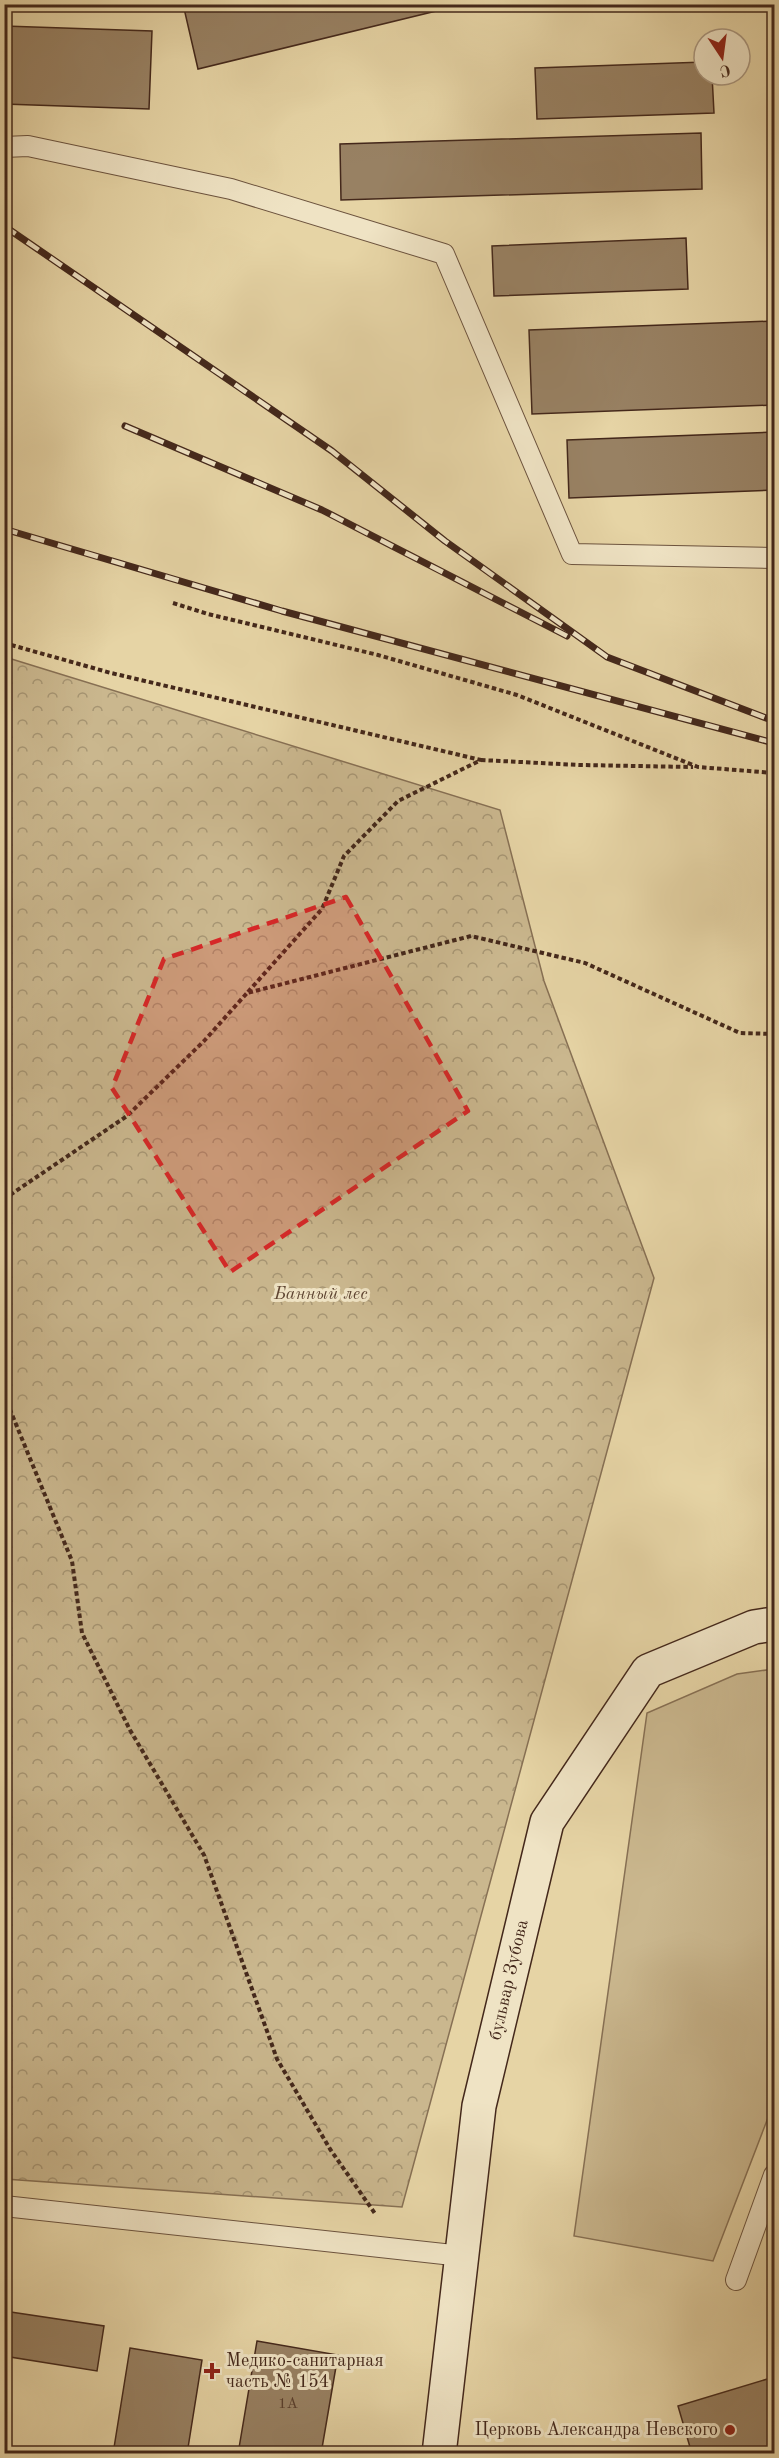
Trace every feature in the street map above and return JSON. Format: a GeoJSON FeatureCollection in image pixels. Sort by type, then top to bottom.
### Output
{"type":"FeatureCollection","features":[{"type":"Feature","properties":{"kind":"street","name":"бульвар Зубова"},"geometry":{"type":"LineString","coordinates":[[439,2454],[479,2106],[547,1822],[648,1671],[754,1627],[774,1624]]}},
{"type":"Feature","properties":{"kind":"lane"},"geometry":{"type":"LineString","coordinates":[[4,147],[28,146],[231,189],[444,254],[572,554],[774,558]]}},
{"type":"Feature","properties":{"kind":"lane"},"geometry":{"type":"LineString","coordinates":[[736,2280],[774,2175]]}},
{"type":"Feature","properties":{"kind":"lane"},"geometry":{"type":"LineString","coordinates":[[4,2206],[462,2256]]}},
{"type":"Feature","properties":{"kind":"path"},"geometry":{"type":"LineString","coordinates":[[173,603],[517,695],[698,767]]}},
{"type":"Feature","properties":{"kind":"path"},"geometry":{"type":"LineString","coordinates":[[4,643],[111,673],[481,760],[580,765],[698,767],[774,773]]}},
{"type":"Feature","properties":{"kind":"path"},"geometry":{"type":"LineString","coordinates":[[4,1199],[127,1116],[204,1041],[322,909],[344,856],[398,801],[481,760]]}},
{"type":"Feature","properties":{"kind":"path"},"geometry":{"type":"LineString","coordinates":[[247,993],[471,936],[585,963],[740,1034],[774,1034]]}},
{"type":"Feature","properties":{"kind":"path"},"geometry":{"type":"LineString","coordinates":[[4,1395],[72,1561],[82,1633],[130,1730],[204,1855],[277,2059],[330,2149],[401,2249]]}},
{"type":"Feature","properties":{"kind":"highlighted area"},"geometry":{"type":"Polygon","coordinates":[[[346,897],[468,1111],[230,1272],[112,1088],[164,959],[346,897]]]}},
{"type":"Feature","properties":{"kind":"green space","name":"Банный лес"},"geometry":{"type":"Polygon","coordinates":[[[5,657],[500,810],[544,981],[654,1278],[402,2207],[5,2179],[5,657]]]}},
{"type":"Feature","properties":{"kind":"green space"},"geometry":{"type":"Polygon","coordinates":[[[774,1669],[774,2102],[713,2261],[574,2236],[647,1713],[737,1674],[774,1669]]]}},
{"type":"Feature","properties":{"kind":"building"},"geometry":{"type":"Polygon","coordinates":[[[183,4],[465,4],[198,69],[183,4]]]}},
{"type":"Feature","properties":{"kind":"building"},"geometry":{"type":"Polygon","coordinates":[[[4,26],[152,31],[149,109],[4,104],[4,26]]]}},
{"type":"Feature","properties":{"kind":"building"},"geometry":{"type":"Polygon","coordinates":[[[692,62],[692,87],[713,87],[714,113],[537,119],[535,68],[692,62]]]}},
{"type":"Feature","properties":{"kind":"building"},"geometry":{"type":"Polygon","coordinates":[[[701,133],[702,189],[341,200],[340,144],[701,133]]]}},
{"type":"Feature","properties":{"kind":"building"},"geometry":{"type":"Polygon","coordinates":[[[686,238],[688,289],[494,296],[492,246],[686,238]]]}},
{"type":"Feature","properties":{"kind":"building"},"geometry":{"type":"Polygon","coordinates":[[[774,321],[774,405],[532,414],[529,330],[774,321]]]}},
{"type":"Feature","properties":{"kind":"building"},"geometry":{"type":"Polygon","coordinates":[[[774,432],[774,490],[569,498],[567,440],[774,432]]]}},
{"type":"Feature","properties":{"kind":"building"},"geometry":{"type":"Polygon","coordinates":[[[4,2311],[104,2326],[97,2371],[4,2356],[4,2311]]]}},
{"type":"Feature","properties":{"kind":"building"},"geometry":{"type":"Polygon","coordinates":[[[257,2341],[338,2355],[321,2454],[238,2454],[257,2341]]]}},
{"type":"Feature","properties":{"kind":"building"},"geometry":{"type":"Polygon","coordinates":[[[130,2348],[202,2360],[187,2454],[113,2454],[130,2348]]]}},
{"type":"Feature","properties":{"kind":"building","name":"Церковь Александра Невского"},"geometry":{"type":"Polygon","coordinates":[[[774,2377],[774,2454],[692,2454],[678,2406],[774,2377]]]}},
{"type":"Feature","properties":{"kind":"railway"},"geometry":{"type":"LineString","coordinates":[[4,226],[332,451],[445,541],[607,657],[774,721]]}},
{"type":"Feature","properties":{"kind":"railway"},"geometry":{"type":"LineString","coordinates":[[125,426],[322,510],[567,636]]}},
{"type":"Feature","properties":{"kind":"railway"},"geometry":{"type":"LineString","coordinates":[[4,529],[282,611],[774,743]]}},
{"type":"Feature","properties":{"kind":"place","name":"Медико-санитарная часть № 154"},"geometry":{"type":"Point","coordinates":[212,2371]}},
{"type":"Feature","properties":{"kind":"place","name":"Церковь Александра Невского"},"geometry":{"type":"Point","coordinates":[730,2430]}}]}
